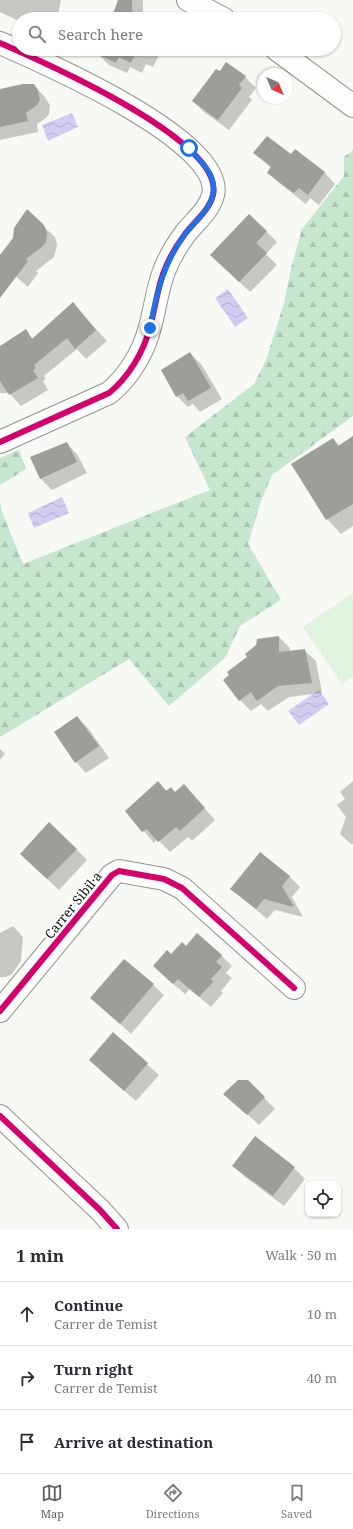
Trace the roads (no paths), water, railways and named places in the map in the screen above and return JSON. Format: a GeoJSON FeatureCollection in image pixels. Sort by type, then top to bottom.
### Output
{"type":"FeatureCollection","features":[{"type":"Feature","properties":{"kind":"street"},"geometry":{"type":"LineString","coordinates":[[188,0],[211,12]]}},
{"type":"Feature","properties":{"kind":"street"},"geometry":{"type":"LineString","coordinates":[[0,43],[12,48]]}},
{"type":"Feature","properties":{"kind":"street"},"geometry":{"type":"LineString","coordinates":[[0,442],[110,392],[120,384],[138,356],[150,328],[155,299],[163,274],[171,256],[185,234],[210,204],[213,194],[213,183],[204,166],[189,148],[119,100],[81,80],[28,56]]}},
{"type":"Feature","properties":{"kind":"street"},"geometry":{"type":"LineString","coordinates":[[285,56],[353,106]]}},
{"type":"Feature","properties":{"kind":"street","name":"Carrer Sibil·a"},"geometry":{"type":"LineString","coordinates":[[0,1011],[112,875],[119,871],[164,879],[182,888],[294,988]]}},
{"type":"Feature","properties":{"kind":"street"},"geometry":{"type":"LineString","coordinates":[[0,1116],[100,1210],[117,1229]]}},
{"type":"Feature","properties":{"kind":"water"},"geometry":{"type":"Polygon","coordinates":[[[72,113],[78,127],[48,141],[42,125],[72,113]]]}},
{"type":"Feature","properties":{"kind":"water"},"geometry":{"type":"Polygon","coordinates":[[[228,289],[248,318],[235,327],[215,298],[228,289]]]}},
{"type":"Feature","properties":{"kind":"water"},"geometry":{"type":"Polygon","coordinates":[[[62,497],[69,513],[34,528],[28,513],[62,497]]]}},
{"type":"Feature","properties":{"kind":"water"},"geometry":{"type":"Polygon","coordinates":[[[319,690],[329,704],[299,725],[288,711],[319,690]]]}}]}
